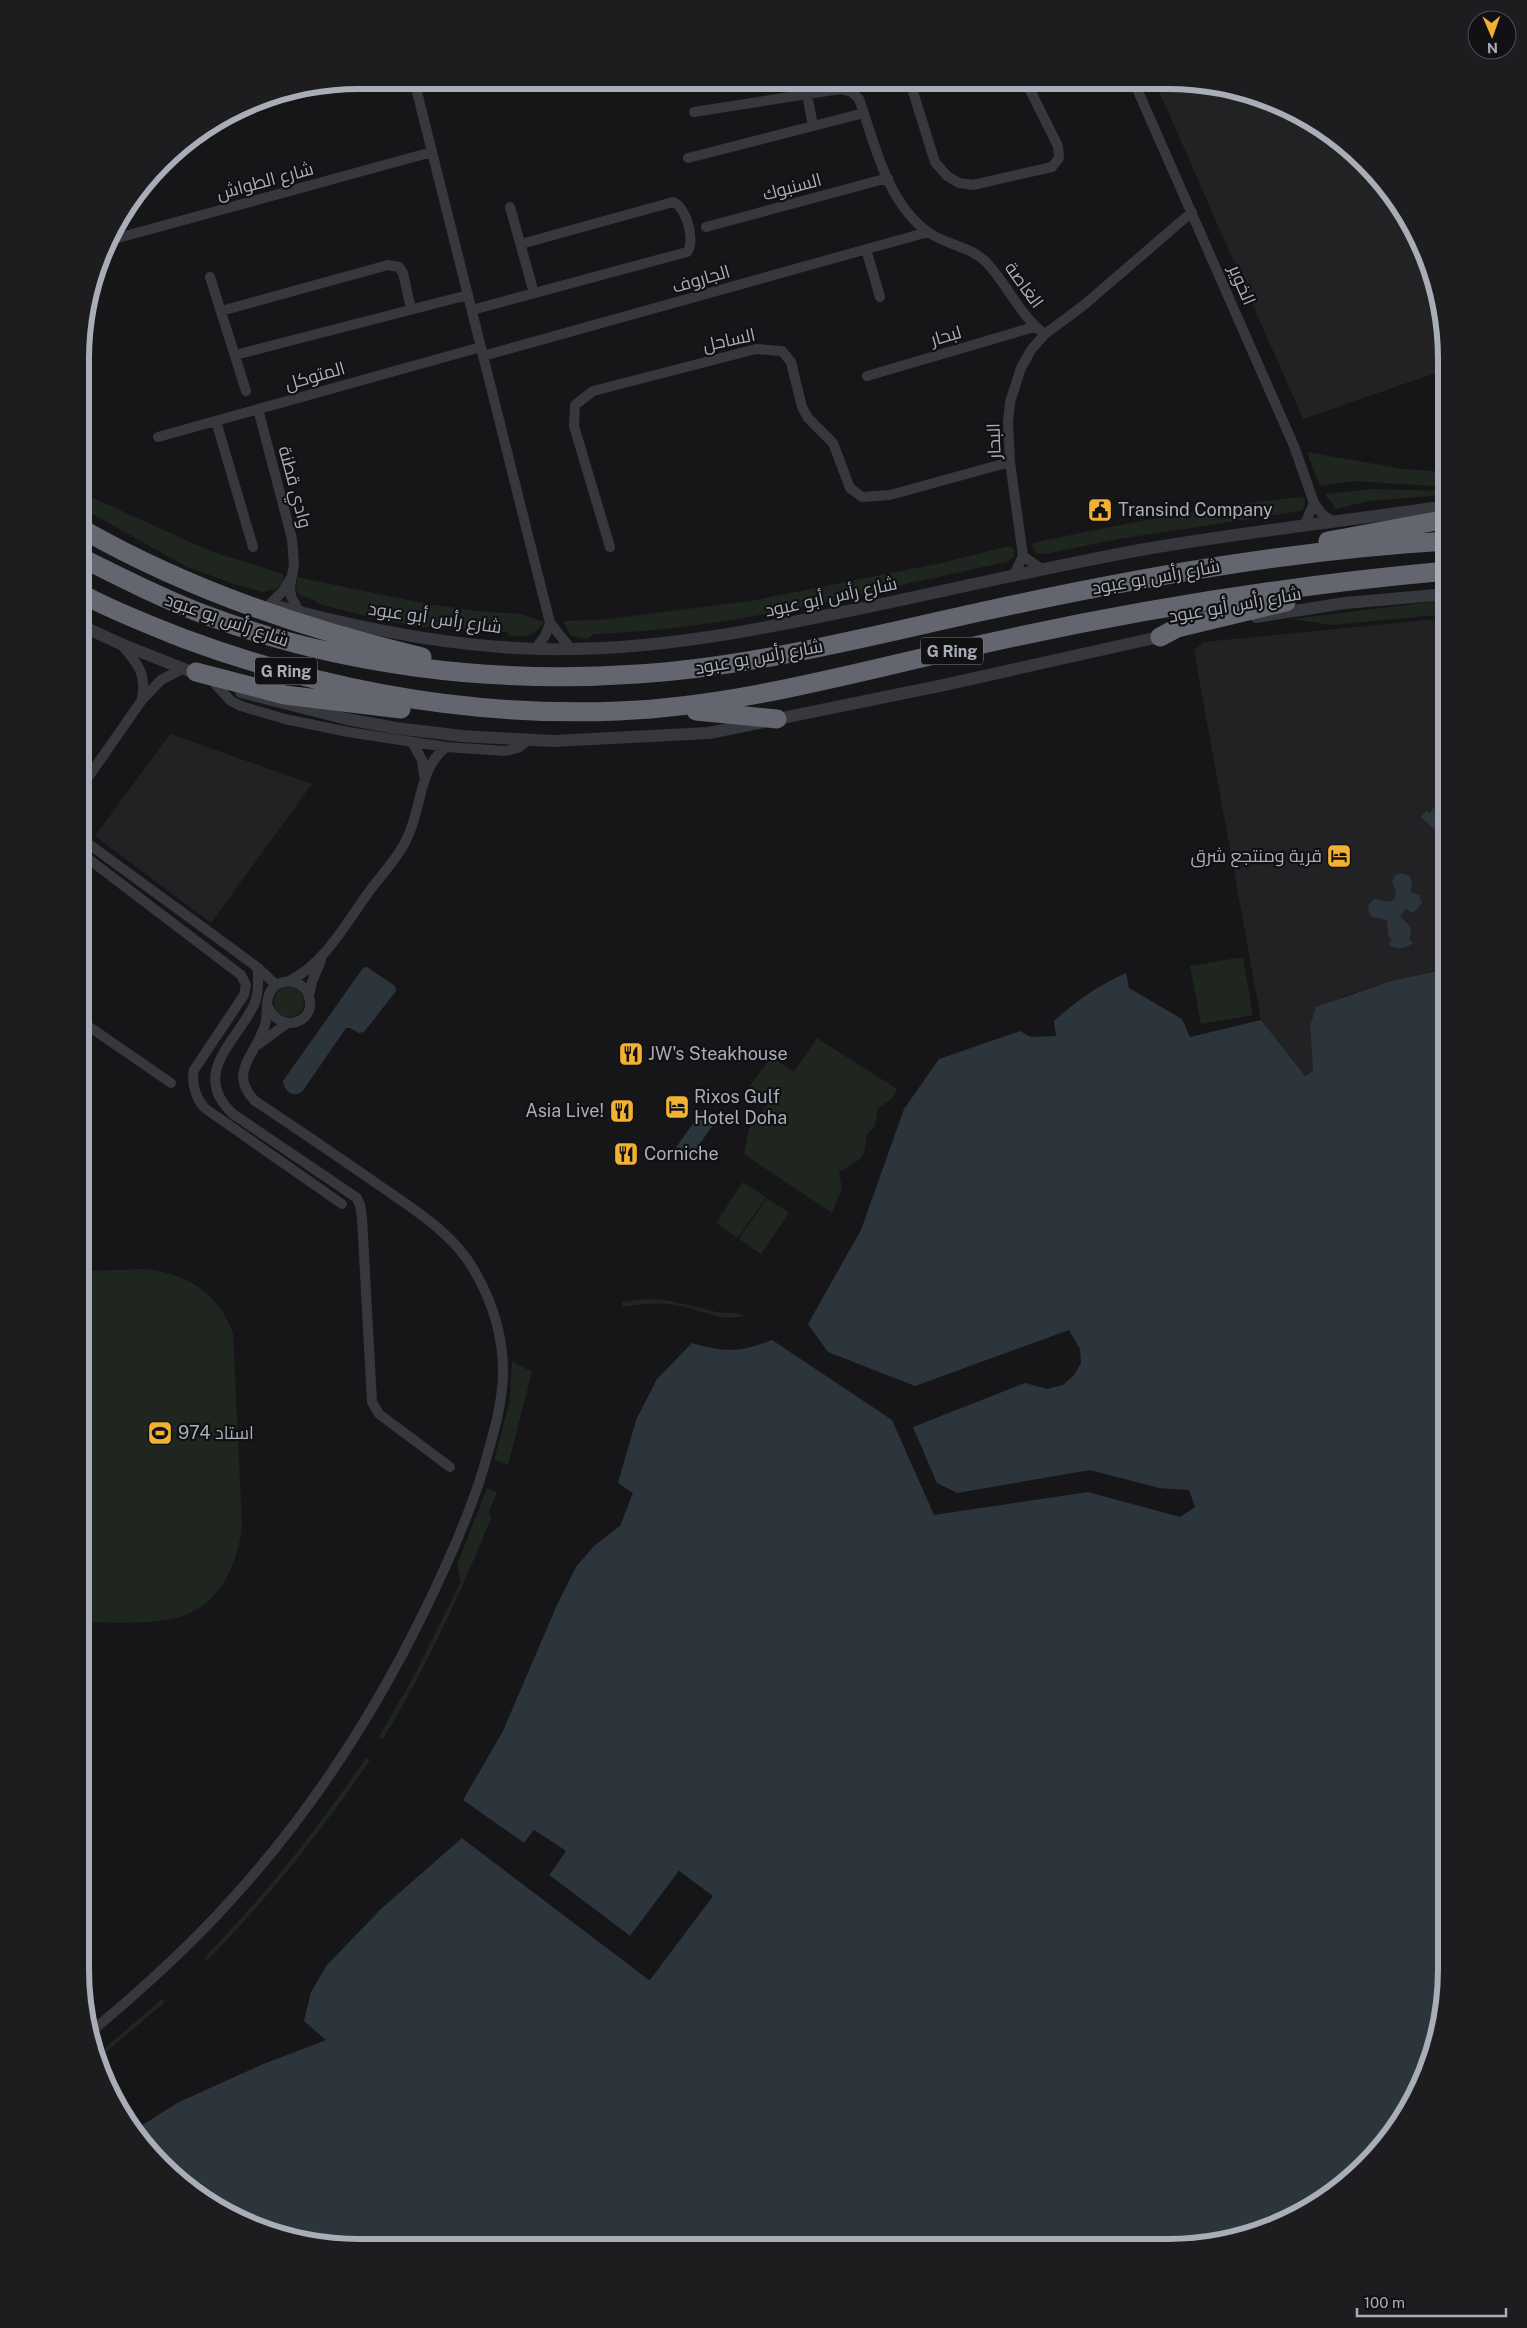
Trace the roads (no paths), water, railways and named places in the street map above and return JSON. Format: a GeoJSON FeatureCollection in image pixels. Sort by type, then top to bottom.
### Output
{"type":"FeatureCollection","features":[{"type":"Feature","properties":{"kind":"highway"},"geometry":{"type":"LineString","coordinates":[[1277,557],[1306,544],[1438,521]]}},
{"type":"Feature","properties":{"kind":"highway"},"geometry":{"type":"LineString","coordinates":[[1327,541],[1438,530]]}},
{"type":"Feature","properties":{"kind":"highway"},"geometry":{"type":"LineString","coordinates":[[89,532],[164,570],[262,611],[400,652],[491,674]]}},
{"type":"Feature","properties":{"kind":"highway","name":"شارع رأس بو عبود"},"geometry":{"type":"LineString","coordinates":[[89,561],[162,597],[276,639],[389,664],[491,674],[565,677],[629,675],[735,663],[795,652],[1109,584],[1277,557],[1438,542]]}},
{"type":"Feature","properties":{"kind":"highway","name":"شارع رأس بو عبود"},"geometry":{"type":"LineString","coordinates":[[89,597],[168,632],[275,668],[363,691],[411,700],[500,709],[566,712],[660,708],[774,691],[987,643],[1186,605],[1402,575],[1438,572]]}},
{"type":"Feature","properties":{"kind":"highway"},"geometry":{"type":"LineString","coordinates":[[1160,637],[1177,628],[1402,575]]}},
{"type":"Feature","properties":{"kind":"highway"},"geometry":{"type":"LineString","coordinates":[[190,670],[261,690],[308,699],[411,710],[500,709]]}},
{"type":"Feature","properties":{"kind":"highway"},"geometry":{"type":"LineString","coordinates":[[660,708],[777,719]]}},
{"type":"Feature","properties":{"kind":"street"},"geometry":{"type":"LineString","coordinates":[[416,89],[550,623],[571,649]]}},
{"type":"Feature","properties":{"kind":"street","name":"الغاصة"},"geometry":{"type":"LineString","coordinates":[[694,112],[840,89],[852,92],[859,99],[888,178],[899,201],[915,221],[928,232],[969,250],[984,259],[1008,287],[1034,327],[1045,334]]}},
{"type":"Feature","properties":{"kind":"street"},"geometry":{"type":"LineString","coordinates":[[912,89],[935,162],[947,176],[959,184],[973,185],[1052,167],[1059,158],[1058,146],[1030,89]]}},
{"type":"Feature","properties":{"kind":"street","name":"الخوير"},"geometry":{"type":"LineString","coordinates":[[1137,89],[1294,446],[1314,503],[1322,514],[1333,522]]}},
{"type":"Feature","properties":{"kind":"street"},"geometry":{"type":"LineString","coordinates":[[807,94],[813,126]]}},
{"type":"Feature","properties":{"kind":"street"},"geometry":{"type":"LineString","coordinates":[[688,158],[864,113]]}},
{"type":"Feature","properties":{"kind":"street","name":"شارع الطواش"},"geometry":{"type":"LineString","coordinates":[[117,239],[432,152]]}},
{"type":"Feature","properties":{"kind":"street","name":"السنبوك"},"geometry":{"type":"LineString","coordinates":[[706,227],[888,178]]}},
{"type":"Feature","properties":{"kind":"street"},"geometry":{"type":"LineString","coordinates":[[472,310],[687,252],[692,242],[684,210],[680,204],[673,202],[521,244]]}},
{"type":"Feature","properties":{"kind":"street"},"geometry":{"type":"LineString","coordinates":[[510,207],[534,293]]}},
{"type":"Feature","properties":{"kind":"street"},"geometry":{"type":"LineString","coordinates":[[1045,334],[1084,305],[1192,212]]}},
{"type":"Feature","properties":{"kind":"street","name":"الجاروف"},"geometry":{"type":"LineString","coordinates":[[482,352],[928,232]]}},
{"type":"Feature","properties":{"kind":"street"},"geometry":{"type":"LineString","coordinates":[[866,249],[880,297]]}},
{"type":"Feature","properties":{"kind":"street"},"geometry":{"type":"LineString","coordinates":[[221,311],[388,266],[399,267],[403,273],[412,309]]}},
{"type":"Feature","properties":{"kind":"street"},"geometry":{"type":"LineString","coordinates":[[210,277],[246,391]]}},
{"type":"Feature","properties":{"kind":"street"},"geometry":{"type":"LineString","coordinates":[[235,355],[468,294]]}},
{"type":"Feature","properties":{"kind":"street","name":"لبحار"},"geometry":{"type":"LineString","coordinates":[[867,376],[1034,327]]}},
{"type":"Feature","properties":{"kind":"street","name":"البحار"},"geometry":{"type":"LineString","coordinates":[[1023,556],[1010,462],[1008,422],[1015,384],[1031,350],[1045,334]]}},
{"type":"Feature","properties":{"kind":"street","name":"الساحل"},"geometry":{"type":"LineString","coordinates":[[610,547],[574,426],[576,405],[593,391],[756,349],[782,351],[791,362],[802,407],[808,418],[833,443],[850,488],[862,497],[890,495],[1010,462]]}},
{"type":"Feature","properties":{"kind":"street","name":"المتوكل"},"geometry":{"type":"LineString","coordinates":[[158,437],[258,409],[482,352]]}},
{"type":"Feature","properties":{"kind":"street","name":"وادي قطنة"},"geometry":{"type":"LineString","coordinates":[[258,409],[292,539],[294,552],[291,596],[300,613]]}},
{"type":"Feature","properties":{"kind":"street"},"geometry":{"type":"LineString","coordinates":[[216,421],[253,547]]}},
{"type":"Feature","properties":{"kind":"street"},"geometry":{"type":"LineString","coordinates":[[1304,526],[1314,503]]}},
{"type":"Feature","properties":{"kind":"street","name":"شارع رأس أبو عبود"},"geometry":{"type":"LineString","coordinates":[[220,593],[300,613],[427,637],[536,648],[571,649],[652,645],[738,633],[1140,550],[1438,507]]}},
{"type":"Feature","properties":{"kind":"street"},"geometry":{"type":"LineString","coordinates":[[1013,577],[1023,556],[1043,570]]}},
{"type":"Feature","properties":{"kind":"street","name":"وادي قطنة"},"geometry":{"type":"LineString","coordinates":[[269,605],[282,592],[292,573]]}},
{"type":"Feature","properties":{"kind":"street","name":"شارع رأس أبو عبود"},"geometry":{"type":"LineString","coordinates":[[89,629],[121,644],[190,670],[216,685],[301,709],[396,728],[462,736],[553,741],[709,733],[1238,620],[1345,604],[1438,595]]}},
{"type":"Feature","properties":{"kind":"street"},"geometry":{"type":"LineString","coordinates":[[536,648],[545,636],[550,623]]}},
{"type":"Feature","properties":{"kind":"street"},"geometry":{"type":"LineString","coordinates":[[121,644],[142,674],[144,688],[142,700]]}},
{"type":"Feature","properties":{"kind":"street"},"geometry":{"type":"LineString","coordinates":[[89,769],[142,700],[164,678],[190,670]]}},
{"type":"Feature","properties":{"kind":"street","name":"شارع رأس أبو عبود"},"geometry":{"type":"LineString","coordinates":[[216,685],[231,701],[250,708],[285,719],[340,730],[446,747],[505,751],[518,748],[530,739]]}},
{"type":"Feature","properties":{"kind":"street"},"geometry":{"type":"LineString","coordinates":[[412,742],[422,760],[425,777]]}},
{"type":"Feature","properties":{"kind":"street"},"geometry":{"type":"LineString","coordinates":[[259,984],[274,988],[304,973],[323,955],[407,838],[416,816],[425,777],[433,759],[446,747]]}},
{"type":"Feature","properties":{"kind":"street"},"geometry":{"type":"LineString","coordinates":[[89,844],[257,967],[274,988]]}},
{"type":"Feature","properties":{"kind":"street"},"geometry":{"type":"LineString","coordinates":[[89,859],[238,971],[244,979],[244,995],[197,1064],[192,1080],[203,1106],[342,1204]]}},
{"type":"Feature","properties":{"kind":"street"},"geometry":{"type":"LineString","coordinates":[[257,1046],[286,1024],[300,1021],[305,1016],[310,1004],[309,996],[314,975],[323,955]]}},
{"type":"Feature","properties":{"kind":"street"},"geometry":{"type":"LineString","coordinates":[[257,967],[259,984],[253,1006],[218,1062],[217,1090],[224,1104],[233,1114],[357,1198],[362,1218],[372,1402],[379,1414],[450,1467]]}},
{"type":"Feature","properties":{"kind":"street"},"geometry":{"type":"LineString","coordinates":[[288,981],[301,985],[309,996]]}},
{"type":"Feature","properties":{"kind":"street"},"geometry":{"type":"LineString","coordinates":[[95,2028],[185,1948],[232,1900],[300,1817],[355,1737],[401,1658],[454,1551],[474,1500],[499,1407],[503,1372],[500,1340],[495,1317],[473,1268],[452,1242],[411,1207],[252,1097],[244,1084],[243,1072],[245,1064],[257,1046],[267,1018],[268,1006],[274,988]]}},
{"type":"Feature","properties":{"kind":"street"},"geometry":{"type":"LineString","coordinates":[[268,1006],[271,1015],[278,1021],[286,1024]]}},
{"type":"Feature","properties":{"kind":"street"},"geometry":{"type":"LineString","coordinates":[[89,1027],[171,1084]]}},
{"type":"Feature","properties":{"kind":"place","name":"Transind Company"},"geometry":{"type":"Point","coordinates":[1100,510]}},
{"type":"Feature","properties":{"kind":"place","name":"قرية ومنتجع شرق"},"geometry":{"type":"Point","coordinates":[1339,856]}},
{"type":"Feature","properties":{"kind":"place","name":"JW's Steakhouse"},"geometry":{"type":"Point","coordinates":[631,1054]}},
{"type":"Feature","properties":{"kind":"place","name":"Rixos Gulf Hotel Doha"},"geometry":{"type":"Point","coordinates":[677,1107]}},
{"type":"Feature","properties":{"kind":"place","name":"Asia Live!"},"geometry":{"type":"Point","coordinates":[622,1111]}},
{"type":"Feature","properties":{"kind":"place","name":"Corniche"},"geometry":{"type":"Point","coordinates":[626,1154]}},
{"type":"Feature","properties":{"kind":"place","name":"استاد 974"},"geometry":{"type":"Point","coordinates":[160,1433]}}]}
